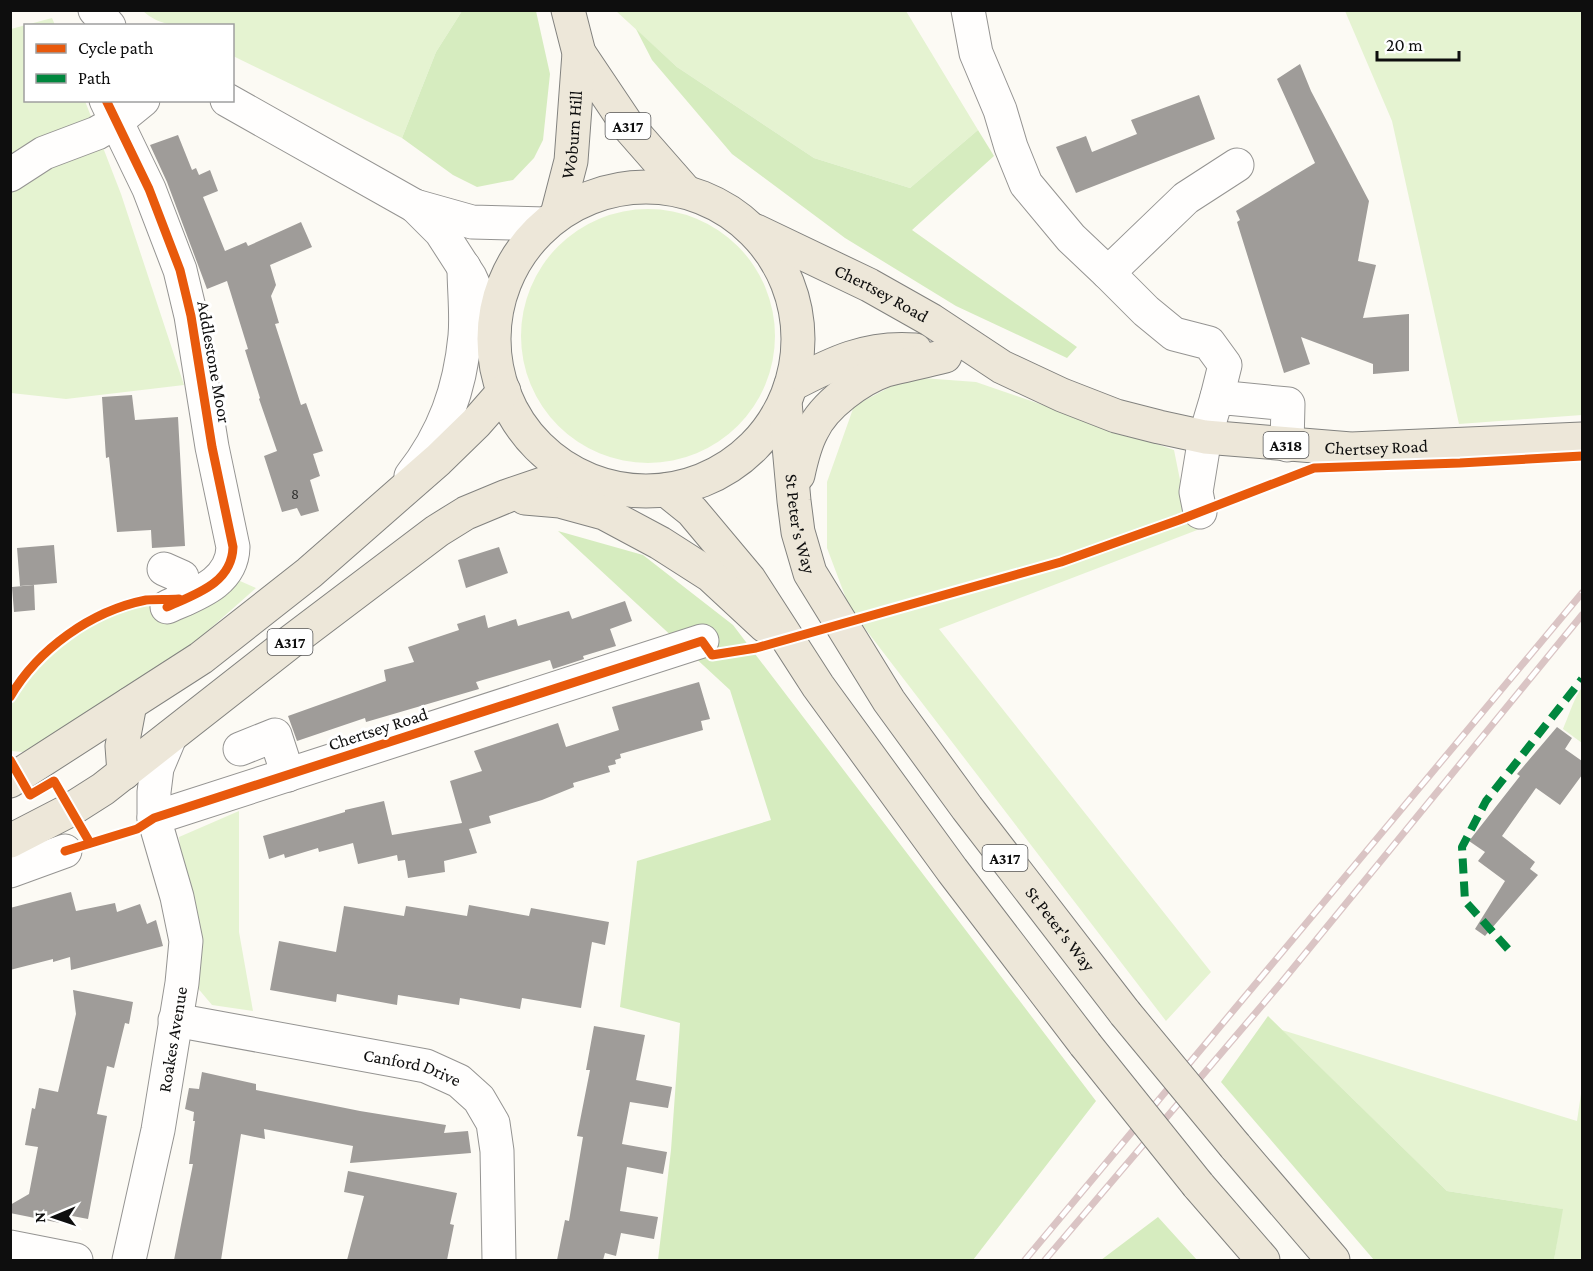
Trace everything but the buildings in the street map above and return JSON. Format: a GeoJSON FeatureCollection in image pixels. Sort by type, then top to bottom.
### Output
{"type":"FeatureCollection","features":[{"type":"Feature","properties":{"kind":"main road","name":"Woburn Hill"},"geometry":{"type":"LineString","coordinates":[[552,219],[571,161],[579,53],[568,10]]}},
{"type":"Feature","properties":{"kind":"main road","name":"Woburn Hill"},"geometry":{"type":"LineString","coordinates":[[579,53],[628,126],[685,191]]}},
{"type":"Feature","properties":{"kind":"main road"},"geometry":{"type":"LineString","coordinates":[[632,187],[659,187],[685,191],[710,200],[732,213],[752,229],[774,255],[789,285],[797,318],[798,352],[788,393],[772,424],[756,445],[737,462],[699,482],[666,490],[639,491],[611,488],[585,479],[554,461],[528,436],[509,406],[504,391],[498,372],[494,330],[499,300],[509,272],[525,246],[552,219],[589,198],[606,192],[632,187]]}},
{"type":"Feature","properties":{"kind":"main road","name":"Chertsey Road"},"geometry":{"type":"LineString","coordinates":[[752,229],[869,285],[931,320],[1002,368],[1116,416],[1205,437],[1351,449],[1582,439]]}},
{"type":"Feature","properties":{"kind":"main road","name":"Chertsey Road"},"geometry":{"type":"LineString","coordinates":[[788,393],[833,363],[885,349],[917,350],[1002,368]]}},
{"type":"Feature","properties":{"kind":"main road"},"geometry":{"type":"LineString","coordinates":[[794,501],[801,462],[812,430],[828,409],[861,382],[877,375],[945,356]]}},
{"type":"Feature","properties":{"kind":"main road","name":"A317"},"geometry":{"type":"LineString","coordinates":[[10,781],[201,658],[309,573],[438,460],[476,423],[504,391]]}},
{"type":"Feature","properties":{"kind":"main road","name":"St Peter's Way"},"geometry":{"type":"LineString","coordinates":[[788,393],[794,501],[798,532],[810,573],[889,701],[967,808],[1125,1013],[1333,1260]]}},
{"type":"Feature","properties":{"kind":"main road","name":"A317"},"geometry":{"type":"LineString","coordinates":[[10,841],[70,810],[103,789],[289,643],[437,531],[466,513],[507,496],[548,483],[585,479]]}},
{"type":"Feature","properties":{"kind":"main road","name":"A317"},"geometry":{"type":"LineString","coordinates":[[666,490],[692,512],[749,579],[818,686],[952,870],[1085,1044],[1198,1185],[1263,1260]]}},
{"type":"Feature","properties":{"kind":"main road"},"geometry":{"type":"LineString","coordinates":[[507,496],[560,501],[604,513],[660,543],[710,575],[764,625],[818,686]]}},
{"type":"Feature","properties":{"kind":"main road"},"geometry":{"type":"LineString","coordinates":[[123,773],[122,747],[130,704]]}},
{"type":"Feature","properties":{"kind":"street"},"geometry":{"type":"LineString","coordinates":[[95,10],[106,24]]}},
{"type":"Feature","properties":{"kind":"street"},"geometry":{"type":"LineString","coordinates":[[968,10],[976,53],[1000,110],[1011,147],[1026,184],[1071,238],[1146,311],[1174,334],[1209,343],[1225,365],[1205,437],[1196,492],[1200,512]]}},
{"type":"Feature","properties":{"kind":"street"},"geometry":{"type":"LineString","coordinates":[[10,175],[44,153],[97,133],[111,111],[137,102]]}},
{"type":"Feature","properties":{"kind":"street"},"geometry":{"type":"LineString","coordinates":[[231,102],[415,206],[472,222],[552,219]]}},
{"type":"Feature","properties":{"kind":"street","name":"Addlestone Moor"},"geometry":{"type":"LineString","coordinates":[[111,111],[149,189],[180,270],[191,316],[212,447],[233,547],[233,560],[224,574],[208,588],[176,603],[182,577],[164,569]]}},
{"type":"Feature","properties":{"kind":"street"},"geometry":{"type":"LineString","coordinates":[[1108,273],[1186,198],[1237,165]]}},
{"type":"Feature","properties":{"kind":"street"},"geometry":{"type":"LineString","coordinates":[[415,206],[441,232],[464,267],[494,330]]}},
{"type":"Feature","properties":{"kind":"street"},"geometry":{"type":"LineString","coordinates":[[395,496],[429,453],[446,417],[459,376],[465,334],[464,267]]}},
{"type":"Feature","properties":{"kind":"street"},"geometry":{"type":"LineString","coordinates":[[1217,397],[1288,404],[1287,445]]}},
{"type":"Feature","properties":{"kind":"street","name":"Chertsey Road"},"geometry":{"type":"LineString","coordinates":[[154,818],[702,641]]}},
{"type":"Feature","properties":{"kind":"street"},"geometry":{"type":"LineString","coordinates":[[240,749],[275,735],[288,775]]}},
{"type":"Feature","properties":{"kind":"street","name":"Roakes Avenue"},"geometry":{"type":"LineString","coordinates":[[129,1260],[158,1130],[182,983],[186,941],[177,897],[154,818],[157,768],[170,737]]}},
{"type":"Feature","properties":{"kind":"street","name":"Roakes Avenue"},"geometry":{"type":"LineString","coordinates":[[123,773],[154,818]]}},
{"type":"Feature","properties":{"kind":"street"},"geometry":{"type":"LineString","coordinates":[[10,871],[65,851]]}},
{"type":"Feature","properties":{"kind":"street","name":"Canford Drive"},"geometry":{"type":"LineString","coordinates":[[175,1020],[426,1066],[459,1081],[479,1099],[493,1123],[497,1151],[499,1260]]}},
{"type":"Feature","properties":{"kind":"street"},"geometry":{"type":"LineString","coordinates":[[10,1246],[76,1260]]}},
{"type":"Feature","properties":{"kind":"green space"},"geometry":{"type":"Polygon","coordinates":[[[143,11],[462,11],[436,52],[402,138],[234,56],[234,24],[170,24],[152,18],[143,11]]]}},
{"type":"Feature","properties":{"kind":"green space"},"geometry":{"type":"Polygon","coordinates":[[[462,11],[536,11],[550,74],[543,140],[534,158],[513,180],[477,187],[453,175],[402,138],[436,52],[462,11]]]}},
{"type":"Feature","properties":{"kind":"green space"},"geometry":{"type":"Polygon","coordinates":[[[616,11],[906,11],[978,130],[910,188],[814,158],[677,67],[616,11]]]}},
{"type":"Feature","properties":{"kind":"green space"},"geometry":{"type":"Polygon","coordinates":[[[1345,11],[1582,11],[1582,415],[1459,424],[1392,121],[1345,11]]]}},
{"type":"Feature","properties":{"kind":"green space"},"geometry":{"type":"Polygon","coordinates":[[[52,18],[55,24],[30,24],[52,18]]]}},
{"type":"Feature","properties":{"kind":"green space"},"geometry":{"type":"Polygon","coordinates":[[[24,26],[24,102],[85,102],[121,194],[184,385],[66,399],[11,393],[11,29],[24,26]]]}},
{"type":"Feature","properties":{"kind":"green space"},"geometry":{"type":"Polygon","coordinates":[[[636,29],[677,67],[814,158],[910,188],[978,130],[994,156],[912,230],[1077,347],[1067,358],[956,306],[845,238],[732,154],[652,60],[636,29]]]}},
{"type":"Feature","properties":{"kind":"green space"},"geometry":{"type":"Polygon","coordinates":[[[636,209],[660,209],[697,218],[719,230],[738,246],[754,265],[766,287],[773,311],[775,336],[773,361],[766,385],[754,407],[738,426],[719,442],[697,454],[660,463],[636,463],[599,454],[577,442],[550,417],[530,385],[526,373],[521,348],[521,324],[530,287],[542,265],[567,238],[599,218],[611,214],[636,209]]]}},
{"type":"Feature","properties":{"kind":"green space"},"geometry":{"type":"Polygon","coordinates":[[[909,377],[976,382],[1174,450],[1180,480],[1205,527],[939,629],[1211,972],[1166,1021],[850,609],[827,548],[827,482],[854,406],[909,377]]]}},
{"type":"Feature","properties":{"kind":"green space"},"geometry":{"type":"Polygon","coordinates":[[[558,531],[643,555],[733,625],[1096,1101],[973,1260],[658,1260],[671,1150],[680,1023],[620,1007],[637,861],[771,820],[730,690],[558,531]]]}},
{"type":"Feature","properties":{"kind":"green space"},"geometry":{"type":"Polygon","coordinates":[[[224,574],[256,588],[195,642],[95,709],[23,752],[11,751],[10,697],[33,668],[104,614],[147,600],[167,607],[224,574]]]}},
{"type":"Feature","properties":{"kind":"green space"},"geometry":{"type":"Polygon","coordinates":[[[1582,688],[1582,743],[1563,729],[1582,688]]]}},
{"type":"Feature","properties":{"kind":"green space"},"geometry":{"type":"Polygon","coordinates":[[[239,811],[239,932],[253,1011],[212,1005],[196,986],[179,837],[239,811]]]}},
{"type":"Feature","properties":{"kind":"green space"},"geometry":{"type":"Polygon","coordinates":[[[1268,1016],[1447,1191],[1563,1209],[1554,1260],[1374,1260],[1221,1082],[1268,1016]]]}},
{"type":"Feature","properties":{"kind":"green space"},"geometry":{"type":"Polygon","coordinates":[[[1282,1030],[1577,1121],[1582,1087],[1582,1260],[1554,1260],[1562,1209],[1447,1191],[1282,1030]]]}},
{"type":"Feature","properties":{"kind":"green space"},"geometry":{"type":"Polygon","coordinates":[[[1158,1217],[1197,1260],[1101,1260],[1158,1217]]]}},
{"type":"Feature","properties":{"kind":"railway"},"geometry":{"type":"LineString","coordinates":[[1025,1260],[1582,593]]}},
{"type":"Feature","properties":{"kind":"railway"},"geometry":{"type":"LineString","coordinates":[[1045,1260],[1281,983],[1582,615]]}},
{"type":"Feature","properties":{"kind":"marked path"},"geometry":{"type":"LineString","coordinates":[[1508,949],[1465,901],[1462,847],[1486,801],[1582,679]]}},
{"type":"Feature","properties":{"kind":"cycle path"},"geometry":{"type":"LineString","coordinates":[[107,102],[149,189],[180,270],[191,316],[212,447],[233,547],[231,559],[219,578],[200,592],[167,607]]}},
{"type":"Feature","properties":{"kind":"cycle path"},"geometry":{"type":"LineString","coordinates":[[65,851],[137,829],[154,818],[702,641],[712,655],[756,648],[1061,562],[1314,468],[1582,456]]}},
{"type":"Feature","properties":{"kind":"cycle path"},"geometry":{"type":"LineString","coordinates":[[10,697],[35,663],[51,648],[86,623],[126,605],[146,600],[179,599]]}},
{"type":"Feature","properties":{"kind":"cycle path"},"geometry":{"type":"LineString","coordinates":[[10,760],[30,795],[54,781],[90,843]]}}]}
